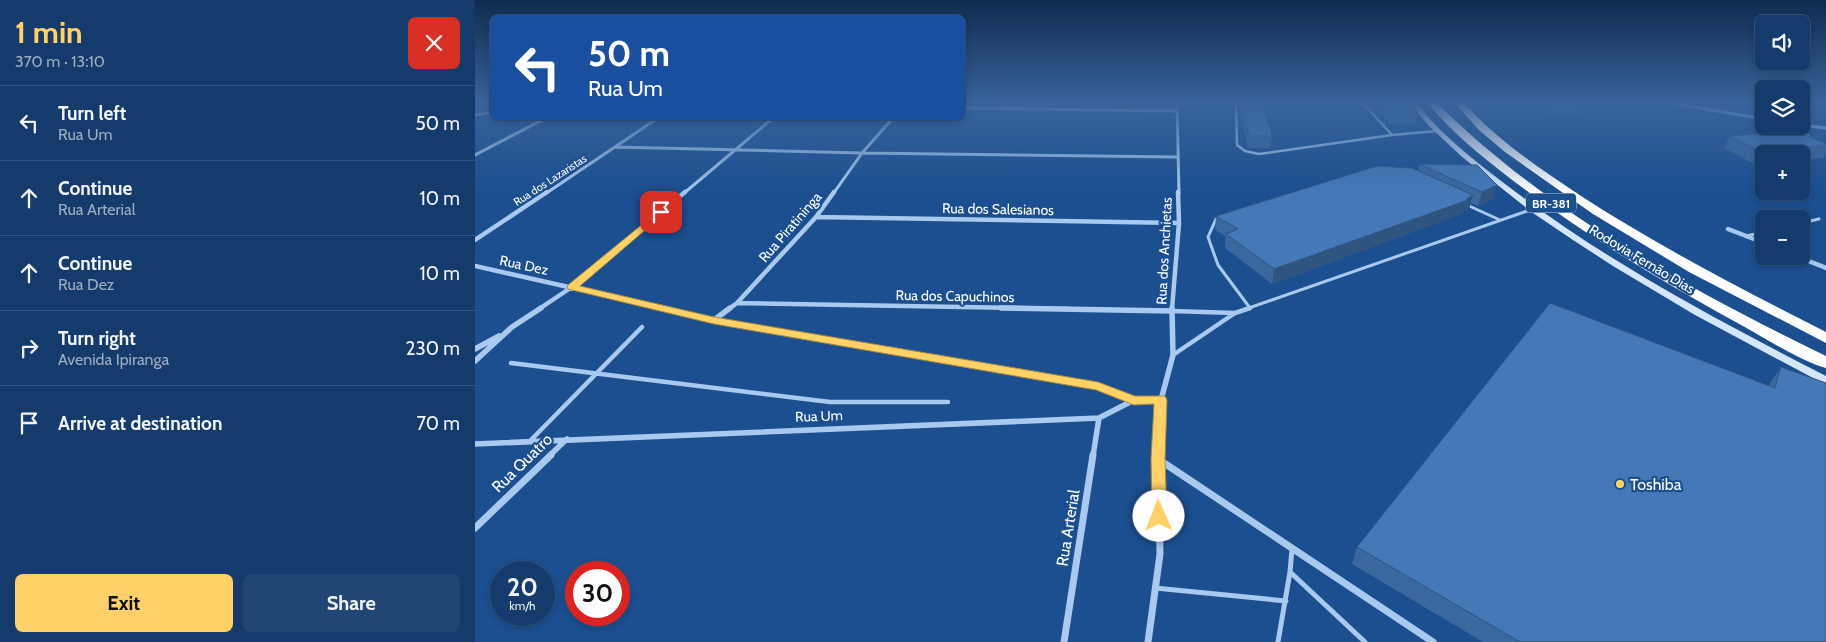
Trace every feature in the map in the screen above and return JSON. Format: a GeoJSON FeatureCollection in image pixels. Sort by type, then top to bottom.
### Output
{"type":"FeatureCollection","features":[{"type":"Feature","properties":{"kind":"highway","name":"Rodovia Fernão Dias"},"geometry":{"type":"LineString","coordinates":[[1461,132],[1507,172],[1562,210],[1683,287],[1826,364]]}},
{"type":"Feature","properties":{"kind":"highway","name":"Rodovia Fernão Dias"},"geometry":{"type":"LineString","coordinates":[[1487,132],[1534,169],[1650,245],[1707,278],[1826,338]]}},
{"type":"Feature","properties":{"kind":"highway"},"geometry":{"type":"LineString","coordinates":[[1707,278],[1826,329]]}},
{"type":"Feature","properties":{"kind":"street"},"geometry":{"type":"LineString","coordinates":[[475,155],[519,132]]}},
{"type":"Feature","properties":{"kind":"street","name":"Rua dos Lazaristas"},"geometry":{"type":"LineString","coordinates":[[475,240],[637,132]]}},
{"type":"Feature","properties":{"kind":"street"},"geometry":{"type":"LineString","coordinates":[[475,349],[572,287],[756,132]]}},
{"type":"Feature","properties":{"kind":"street","name":"Rua Piratininga"},"geometry":{"type":"LineString","coordinates":[[714,320],[737,303],[816,217],[862,153],[881,132]]}},
{"type":"Feature","properties":{"kind":"street","name":"Rua dos Anchietas"},"geometry":{"type":"LineString","coordinates":[[1161,400],[1173,355],[1172,311],[1179,223],[1177,132]]}},
{"type":"Feature","properties":{"kind":"street","name":"Rodovia Fernão Dias"},"geometry":{"type":"LineString","coordinates":[[1438,132],[1462,154],[1533,209],[1577,239],[1654,286],[1826,381]]}},
{"type":"Feature","properties":{"kind":"street"},"geometry":{"type":"LineString","coordinates":[[1806,135],[1811,138]]}},
{"type":"Feature","properties":{"kind":"street"},"geometry":{"type":"LineString","coordinates":[[615,147],[736,148],[862,153],[1177,157]]}},
{"type":"Feature","properties":{"kind":"street","name":"Rua dos Salesianos"},"geometry":{"type":"LineString","coordinates":[[816,217],[1179,223]]}},
{"type":"Feature","properties":{"kind":"street"},"geometry":{"type":"LineString","coordinates":[[1728,229],[1755,240]]}},
{"type":"Feature","properties":{"kind":"street"},"geometry":{"type":"LineString","coordinates":[[1810,261],[1826,268]]}},
{"type":"Feature","properties":{"kind":"street","name":"Rua Dez"},"geometry":{"type":"LineString","coordinates":[[475,266],[714,320],[1098,386],[1134,400]]}},
{"type":"Feature","properties":{"kind":"street","name":"Rua dos Capuchinos"},"geometry":{"type":"LineString","coordinates":[[737,303],[1172,311]]}},
{"type":"Feature","properties":{"kind":"street"},"geometry":{"type":"LineString","coordinates":[[475,361],[512,327]]}},
{"type":"Feature","properties":{"kind":"street","name":"Rua Um"},"geometry":{"type":"LineString","coordinates":[[475,444],[531,440],[1099,418],[1134,400],[1161,400]]}},
{"type":"Feature","properties":{"kind":"street"},"geometry":{"type":"LineString","coordinates":[[1148,642],[1160,554],[1158,459],[1161,400]]}},
{"type":"Feature","properties":{"kind":"street","name":"Rua Arterial"},"geometry":{"type":"LineString","coordinates":[[1064,642],[1099,418]]}},
{"type":"Feature","properties":{"kind":"street","name":"Rua Quatro"},"geometry":{"type":"LineString","coordinates":[[475,528],[567,439]]}},
{"type":"Feature","properties":{"kind":"street"},"geometry":{"type":"LineString","coordinates":[[1158,459],[1433,642]]}},
{"type":"Feature","properties":{"kind":"lane"},"geometry":{"type":"LineString","coordinates":[[1236,132],[1237,145],[1245,151],[1259,154],[1391,135],[1426,132]]}},
{"type":"Feature","properties":{"kind":"lane"},"geometry":{"type":"LineString","coordinates":[[1388,132],[1391,135]]}},
{"type":"Feature","properties":{"kind":"lane"},"geometry":{"type":"LineString","coordinates":[[1464,203],[1499,220]]}},
{"type":"Feature","properties":{"kind":"lane"},"geometry":{"type":"LineString","coordinates":[[1173,355],[1235,313],[1533,209]]}},
{"type":"Feature","properties":{"kind":"lane"},"geometry":{"type":"LineString","coordinates":[[1225,216],[1216,219],[1209,237],[1218,265],[1250,308]]}},
{"type":"Feature","properties":{"kind":"lane"},"geometry":{"type":"LineString","coordinates":[[1810,221],[1819,219]]}},
{"type":"Feature","properties":{"kind":"lane"},"geometry":{"type":"LineString","coordinates":[[1746,236],[1755,234]]}},
{"type":"Feature","properties":{"kind":"lane"},"geometry":{"type":"LineString","coordinates":[[1172,311],[1235,313]]}},
{"type":"Feature","properties":{"kind":"lane"},"geometry":{"type":"LineString","coordinates":[[531,440],[641,326]]}},
{"type":"Feature","properties":{"kind":"lane"},"geometry":{"type":"LineString","coordinates":[[511,362],[830,402],[948,402]]}},
{"type":"Feature","properties":{"kind":"lane"},"geometry":{"type":"LineString","coordinates":[[1278,642],[1286,600],[1292,549]]}},
{"type":"Feature","properties":{"kind":"lane"},"geometry":{"type":"LineString","coordinates":[[1290,572],[1365,642]]}},
{"type":"Feature","properties":{"kind":"lane"},"geometry":{"type":"LineString","coordinates":[[1155,588],[1286,600]]}},
{"type":"Feature","properties":{"kind":"building"},"geometry":{"type":"Polygon","coordinates":[[[1248,132],[1271,132],[1272,136],[1249,136],[1248,132]]]}},
{"type":"Feature","properties":{"kind":"building"},"geometry":{"type":"Polygon","coordinates":[[[1755,134],[1806,135],[1826,144],[1826,146],[1810,147],[1810,145],[1755,145],[1755,148],[1730,136],[1755,134]]]}},
{"type":"Feature","properties":{"kind":"building"},"geometry":{"type":"Polygon","coordinates":[[[1419,164],[1477,165],[1497,185],[1482,192],[1419,164]]]}},
{"type":"Feature","properties":{"kind":"building"},"geometry":{"type":"Polygon","coordinates":[[[1377,166],[1412,168],[1473,195],[1466,199],[1468,200],[1274,269],[1226,234],[1238,229],[1216,216],[1377,166]]]}},
{"type":"Feature","properties":{"kind":"building","name":"Toshiba"},"geometry":{"type":"Polygon","coordinates":[[[1550,303],[1775,388],[1781,367],[1826,383],[1826,642],[1520,642],[1357,547],[1550,303]]]}},
{"type":"Feature","properties":{"kind":"place","name":"Toshiba"},"geometry":{"type":"Point","coordinates":[1620,484]}},
{"type":"Feature","properties":{"kind":"route"},"geometry":{"type":"LineString","coordinates":[[661,212],[572,287],[714,320],[1098,386],[1134,400],[1161,400],[1158,459],[1159,516]]}}]}
